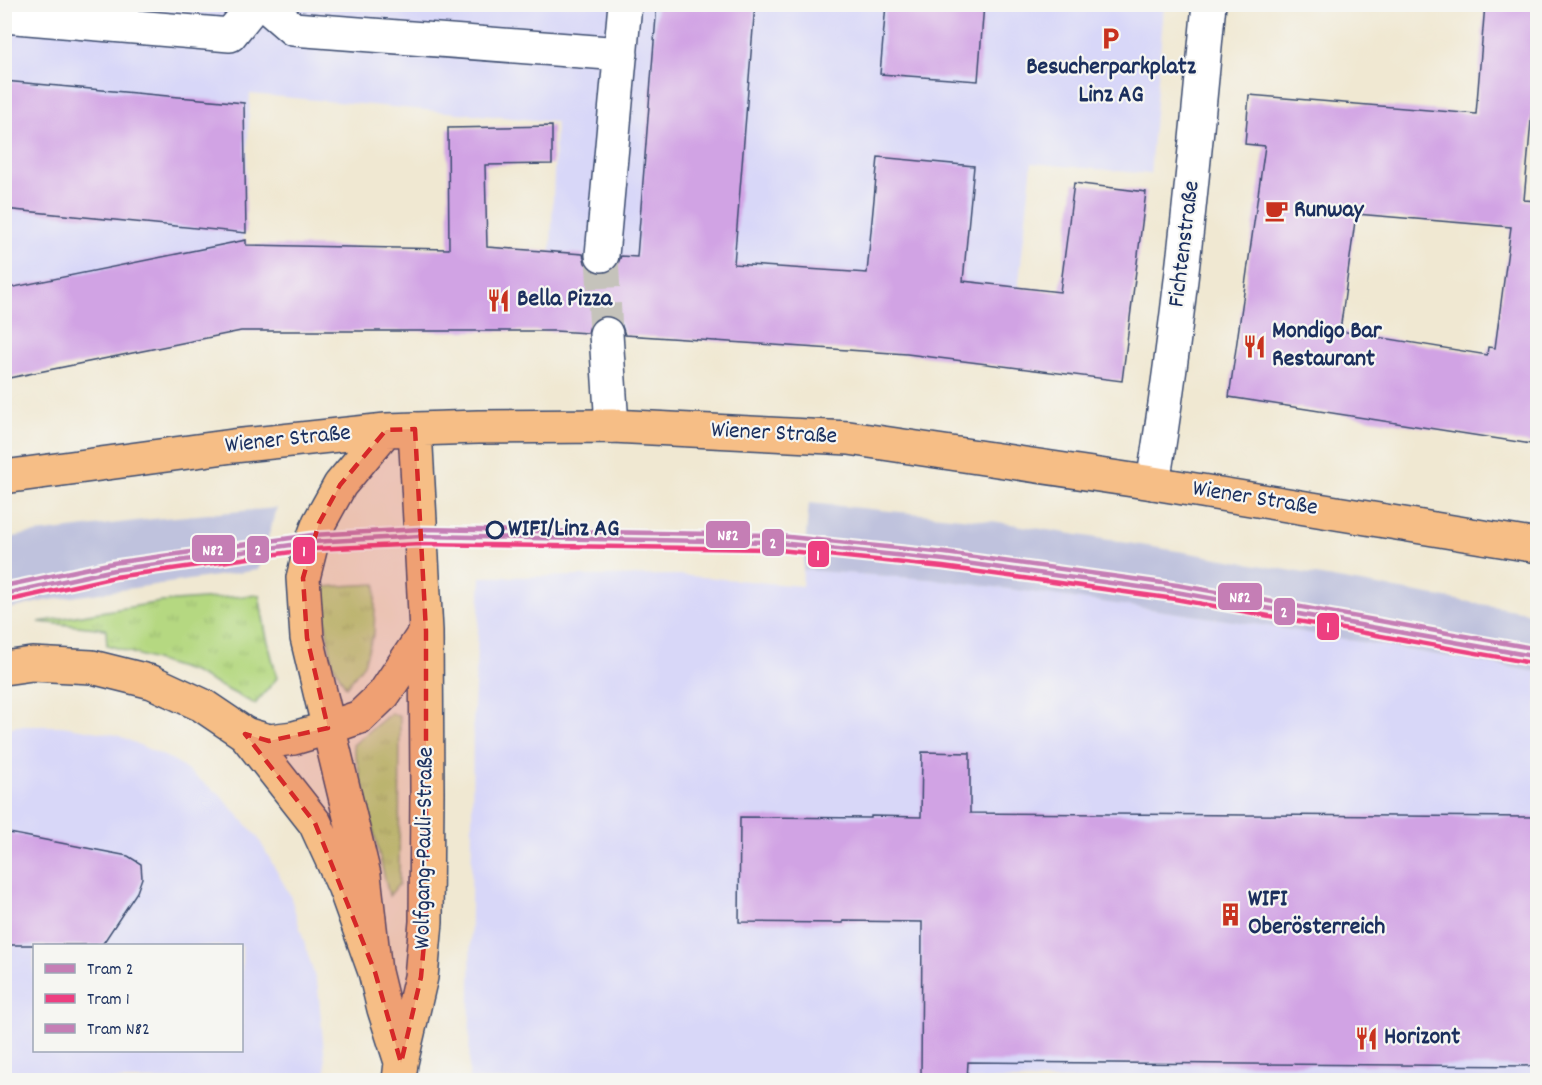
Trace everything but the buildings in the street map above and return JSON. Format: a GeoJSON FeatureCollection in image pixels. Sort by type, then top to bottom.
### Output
{"type":"FeatureCollection","features":[{"type":"Feature","properties":{"kind":"main road","name":"Wiener Straße"},"geometry":{"type":"LineString","coordinates":[[4,477],[232,446],[401,429],[612,426],[849,438],[1153,483],[1538,546]]}},
{"type":"Feature","properties":{"kind":"main road","name":"Wolfgang-Pauli-Straße"},"geometry":{"type":"LineString","coordinates":[[400,1072],[421,977],[426,922],[426,631],[401,429]]}},
{"type":"Feature","properties":{"kind":"main road","name":"Wolfgang-Pauli-Straße"},"geometry":{"type":"LineString","coordinates":[[375,972],[364,875],[307,638],[303,578],[319,523],[340,485],[401,429]]}},
{"type":"Feature","properties":{"kind":"main road"},"geometry":{"type":"LineString","coordinates":[[4,668],[32,664],[92,667],[152,682],[202,705],[245,734],[269,741],[294,738],[360,717],[384,694],[426,631]]}},
{"type":"Feature","properties":{"kind":"main road","name":"Wolfgang-Pauli-Straße"},"geometry":{"type":"LineString","coordinates":[[245,734],[315,823],[344,886],[375,972],[400,1072]]}},
{"type":"Feature","properties":{"kind":"street"},"geometry":{"type":"LineString","coordinates":[[4,16],[230,35],[255,4]]}},
{"type":"Feature","properties":{"kind":"street"},"geometry":{"type":"LineString","coordinates":[[264,4],[293,29],[621,54]]}},
{"type":"Feature","properties":{"kind":"street"},"geometry":{"type":"LineString","coordinates":[[602,255],[625,4]]}},
{"type":"Feature","properties":{"kind":"street","name":"Fichtenstraße"},"geometry":{"type":"LineString","coordinates":[[1153,483],[1166,400],[1196,146],[1209,4]]}},
{"type":"Feature","properties":{"kind":"street"},"geometry":{"type":"LineString","coordinates":[[606,334],[612,426]]}},
{"type":"Feature","properties":{"kind":"highlighted area"},"geometry":{"type":"Polygon","coordinates":[[[415,429],[426,631],[426,922],[421,977],[401,1063],[375,972],[315,823],[245,734],[269,741],[328,728],[307,638],[303,578],[319,523],[340,485],[386,430],[415,429]]]}},
{"type":"Feature","properties":{"kind":"shaded area"},"geometry":{"type":"Polygon","coordinates":[[[5,5],[1164,5],[1150,174],[1032,163],[1010,365],[905,352],[548,323],[556,122],[250,94],[239,330],[5,378],[5,5]]]}},
{"type":"Feature","properties":{"kind":"shaded area"},"geometry":{"type":"Polygon","coordinates":[[[809,503],[992,521],[1537,614],[1537,672],[1261,625],[1053,595],[942,580],[803,570],[809,503]]]}},
{"type":"Feature","properties":{"kind":"shaded area"},"geometry":{"type":"Polygon","coordinates":[[[277,508],[258,570],[44,601],[5,610],[5,539],[27,534],[153,519],[277,508]]]}},
{"type":"Feature","properties":{"kind":"shaded area","name":"WIFI Oberösterreich"},"geometry":{"type":"Polygon","coordinates":[[[803,570],[942,580],[1053,595],[1261,625],[1537,672],[1537,1080],[469,1080],[473,724],[481,577],[679,575],[802,586],[803,570]]]}},
{"type":"Feature","properties":{"kind":"shaded area"},"geometry":{"type":"Polygon","coordinates":[[[17,726],[62,726],[117,735],[173,760],[219,794],[257,836],[290,895],[318,988],[325,1080],[5,1080],[4,729],[17,726]]]}},
{"type":"Feature","properties":{"kind":"green space"},"geometry":{"type":"Polygon","coordinates":[[[376,584],[374,632],[364,664],[346,687],[332,663],[323,607],[323,587],[376,584]]]}},
{"type":"Feature","properties":{"kind":"green space"},"geometry":{"type":"Polygon","coordinates":[[[259,595],[277,678],[255,704],[193,672],[107,645],[106,629],[39,622],[161,602],[259,595]]]}},
{"type":"Feature","properties":{"kind":"green space"},"geometry":{"type":"Polygon","coordinates":[[[391,713],[400,717],[399,884],[389,896],[353,745],[391,713]]]}},
{"type":"Feature","properties":{"kind":"tunnel"},"geometry":{"type":"LineString","coordinates":[[602,255],[606,334]]}},
{"type":"Feature","properties":{"kind":"tram line","name":"N82"},"geometry":{"type":"LineString","coordinates":[[4,586],[113,563],[312,535],[421,529],[770,535],[945,553],[1177,585],[1538,649]]}},
{"type":"Feature","properties":{"kind":"tram line","name":"2"},"geometry":{"type":"LineString","coordinates":[[4,594],[114,570],[312,542],[421,536],[770,542],[944,560],[1176,592],[1538,657]]}},
{"type":"Feature","properties":{"kind":"tram line","name":"1"},"geometry":{"type":"LineString","coordinates":[[6,601],[115,577],[313,549],[421,544],[770,549],[943,567],[1175,599],[1537,664]]}},
{"type":"Feature","properties":{"kind":"place","name":"Besucherparkplatz Linz AG"},"geometry":{"type":"Point","coordinates":[1111,38]}},
{"type":"Feature","properties":{"kind":"place","name":"Runway"},"geometry":{"type":"Point","coordinates":[1276,211]}},
{"type":"Feature","properties":{"kind":"place","name":"Bella Pizza"},"geometry":{"type":"Point","coordinates":[499,300]}},
{"type":"Feature","properties":{"kind":"place","name":"Mondigo Bar Restaurant"},"geometry":{"type":"Point","coordinates":[1254,346]}},
{"type":"Feature","properties":{"kind":"place","name":"WIFI/Linz AG"},"geometry":{"type":"Point","coordinates":[495,530]}},
{"type":"Feature","properties":{"kind":"place","name":"WIFI Oberösterreich"},"geometry":{"type":"Point","coordinates":[1230,914]}},
{"type":"Feature","properties":{"kind":"place","name":"Horizont"},"geometry":{"type":"Point","coordinates":[1366,1038]}}]}
